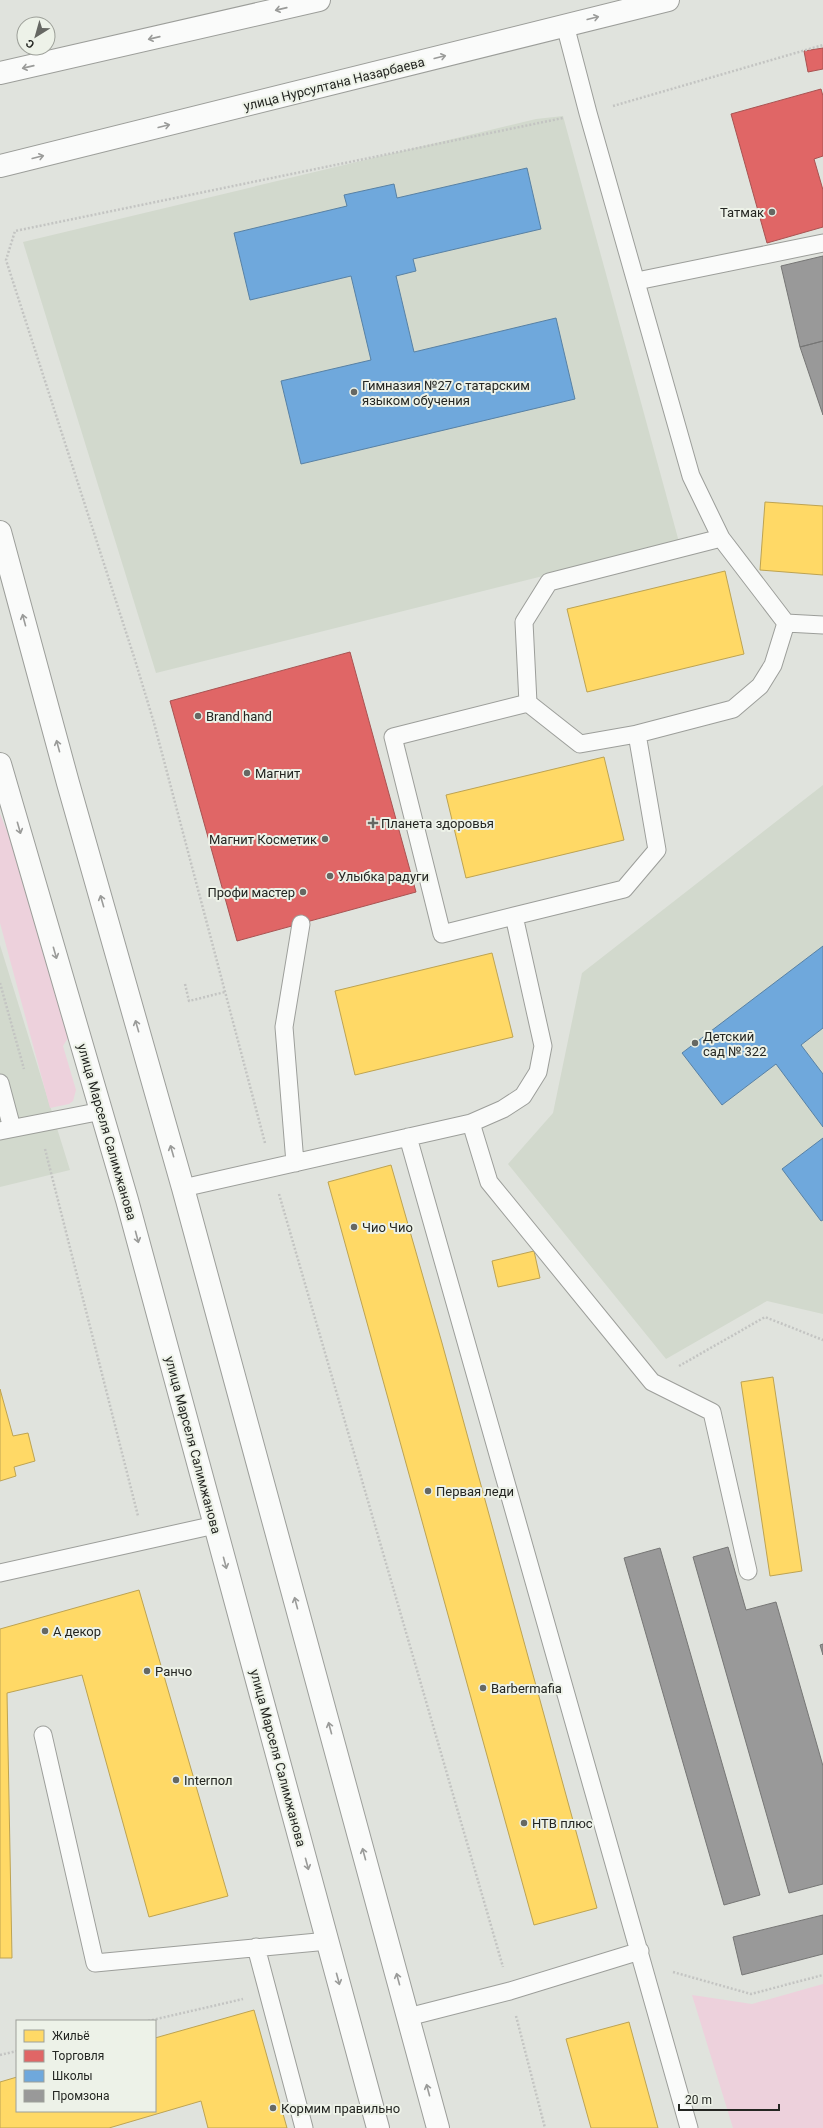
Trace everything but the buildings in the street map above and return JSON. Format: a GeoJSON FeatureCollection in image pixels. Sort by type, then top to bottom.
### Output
{"type":"FeatureCollection","features":[{"type":"Feature","properties":{"kind":"main road"},"geometry":{"type":"LineString","coordinates":[[0,73],[319,0]]}},
{"type":"Feature","properties":{"kind":"main road","name":"улица Нурсултана Назарбаева"},"geometry":{"type":"LineString","coordinates":[[0,166],[280,98],[668,0]]}},
{"type":"Feature","properties":{"kind":"main road"},"geometry":{"type":"LineString","coordinates":[[0,532],[70,791],[183,1188],[438,2128]]}},
{"type":"Feature","properties":{"kind":"main road","name":"улица Марселя Салимжанова"},"geometry":{"type":"LineString","coordinates":[[0,764],[102,1111],[378,2128]]}},
{"type":"Feature","properties":{"kind":"lane"},"geometry":{"type":"LineString","coordinates":[[565,25],[588,113],[637,281],[691,476],[722,538],[786,623],[823,625]]}},
{"type":"Feature","properties":{"kind":"lane"},"geometry":{"type":"LineString","coordinates":[[637,281],[823,243]]}},
{"type":"Feature","properties":{"kind":"lane"},"geometry":{"type":"LineString","coordinates":[[722,538],[549,582],[524,622],[528,703],[580,744],[637,734],[733,709],[760,686],[773,665],[786,623]]}},
{"type":"Feature","properties":{"kind":"lane"},"geometry":{"type":"LineString","coordinates":[[528,703],[393,737],[442,934],[624,889],[657,850],[637,734]]}},
{"type":"Feature","properties":{"kind":"lane"},"geometry":{"type":"LineString","coordinates":[[183,1188],[471,1123],[503,1109],[523,1096],[538,1072],[543,1046],[514,916]]}},
{"type":"Feature","properties":{"kind":"lane"},"geometry":{"type":"LineString","coordinates":[[295,1163],[284,1028],[300,924]]}},
{"type":"Feature","properties":{"kind":"lane"},"geometry":{"type":"LineString","coordinates":[[0,1083],[6,1129],[102,1111]]}},
{"type":"Feature","properties":{"kind":"lane"},"geometry":{"type":"LineString","coordinates":[[471,1123],[489,1182],[652,1382],[712,1412],[748,1571]]}},
{"type":"Feature","properties":{"kind":"lane"},"geometry":{"type":"LineString","coordinates":[[408,1137],[689,2128]]}},
{"type":"Feature","properties":{"kind":"lane"},"geometry":{"type":"LineString","coordinates":[[0,1574],[215,1525]]}},
{"type":"Feature","properties":{"kind":"lane"},"geometry":{"type":"LineString","coordinates":[[43,1735],[95,1963],[328,1941]]}},
{"type":"Feature","properties":{"kind":"lane"},"geometry":{"type":"LineString","coordinates":[[256,1948],[304,2128]]}},
{"type":"Feature","properties":{"kind":"lane"},"geometry":{"type":"LineString","coordinates":[[408,2017],[641,1957]]}},
{"type":"Feature","properties":{"kind":"path"},"geometry":{"type":"LineString","coordinates":[[545,2128],[510,1991],[272,1168],[138,667],[6,260],[15,230],[588,113],[823,46]]}},
{"type":"Feature","properties":{"kind":"path"},"geometry":{"type":"LineString","coordinates":[[0,983],[25,1073]]}},
{"type":"Feature","properties":{"kind":"path"},"geometry":{"type":"LineString","coordinates":[[185,984],[190,1001],[225,992]]}},
{"type":"Feature","properties":{"kind":"path"},"geometry":{"type":"LineString","coordinates":[[38,1122],[144,1540]]}},
{"type":"Feature","properties":{"kind":"path"},"geometry":{"type":"LineString","coordinates":[[652,1382],[765,1317],[823,1340]]}},
{"type":"Feature","properties":{"kind":"path"},"geometry":{"type":"LineString","coordinates":[[641,1957],[751,1994],[823,1975]]}},
{"type":"Feature","properties":{"kind":"path"},"geometry":{"type":"LineString","coordinates":[[152,2020],[269,1993]]}},
{"type":"Feature","properties":{"kind":"path"},"geometry":{"type":"LineString","coordinates":[[0,2055],[16,2051]]}},
{"type":"Feature","properties":{"kind":"shaded area","name":"Гимназия №27 с татарским языком обучения"},"geometry":{"type":"Polygon","coordinates":[[[563,116],[679,542],[156,673],[23,242],[536,119],[563,116]]]}},
{"type":"Feature","properties":{"kind":"shaded area","name":"Детский сад № 322"},"geometry":{"type":"Polygon","coordinates":[[[823,785],[823,1314],[767,1301],[666,1359],[508,1164],[553,1113],[582,973],[823,785]]]}},
{"type":"Feature","properties":{"kind":"shaded area"},"geometry":{"type":"Polygon","coordinates":[[[0,814],[37,904],[71,1033],[63,1046],[76,1090],[73,1101],[69,1104],[50,1108],[0,923],[0,814]]]}},
{"type":"Feature","properties":{"kind":"shaded area"},"geometry":{"type":"Polygon","coordinates":[[[0,945],[70,1170],[0,1187],[0,945]]]}},
{"type":"Feature","properties":{"kind":"shaded area"},"geometry":{"type":"Polygon","coordinates":[[[823,1984],[823,2128],[733,2128],[692,1995],[752,2004],[823,1984]]]}},
{"type":"Feature","properties":{"kind":"place","name":"Татмак"},"geometry":{"type":"Point","coordinates":[772,212]}},
{"type":"Feature","properties":{"kind":"place","name":"Гимназия №27 с татарским языком обучения"},"geometry":{"type":"Point","coordinates":[354,392]}},
{"type":"Feature","properties":{"kind":"place","name":"Brand hand"},"geometry":{"type":"Point","coordinates":[198,716]}},
{"type":"Feature","properties":{"kind":"place","name":"Магнит"},"geometry":{"type":"Point","coordinates":[247,773]}},
{"type":"Feature","properties":{"kind":"place","name":"Планета здоровья"},"geometry":{"type":"Point","coordinates":[373,823]}},
{"type":"Feature","properties":{"kind":"place","name":"Магнит Косметик"},"geometry":{"type":"Point","coordinates":[325,839]}},
{"type":"Feature","properties":{"kind":"place","name":"Улыбка радуги"},"geometry":{"type":"Point","coordinates":[330,876]}},
{"type":"Feature","properties":{"kind":"place","name":"Профи мастер"},"geometry":{"type":"Point","coordinates":[303,892]}},
{"type":"Feature","properties":{"kind":"place","name":"Детский сад № 322"},"geometry":{"type":"Point","coordinates":[695,1043]}},
{"type":"Feature","properties":{"kind":"place","name":"Чио Чио"},"geometry":{"type":"Point","coordinates":[354,1227]}},
{"type":"Feature","properties":{"kind":"place","name":"Первая леди"},"geometry":{"type":"Point","coordinates":[428,1491]}},
{"type":"Feature","properties":{"kind":"place","name":"А декор"},"geometry":{"type":"Point","coordinates":[45,1631]}},
{"type":"Feature","properties":{"kind":"place","name":"Ранчо"},"geometry":{"type":"Point","coordinates":[147,1671]}},
{"type":"Feature","properties":{"kind":"place","name":"Barbermafia"},"geometry":{"type":"Point","coordinates":[483,1688]}},
{"type":"Feature","properties":{"kind":"place","name":"Interпол"},"geometry":{"type":"Point","coordinates":[176,1780]}},
{"type":"Feature","properties":{"kind":"place","name":"НТВ плюс"},"geometry":{"type":"Point","coordinates":[524,1823]}},
{"type":"Feature","properties":{"kind":"place","name":"Кормим правильно"},"geometry":{"type":"Point","coordinates":[273,2108]}}]}
